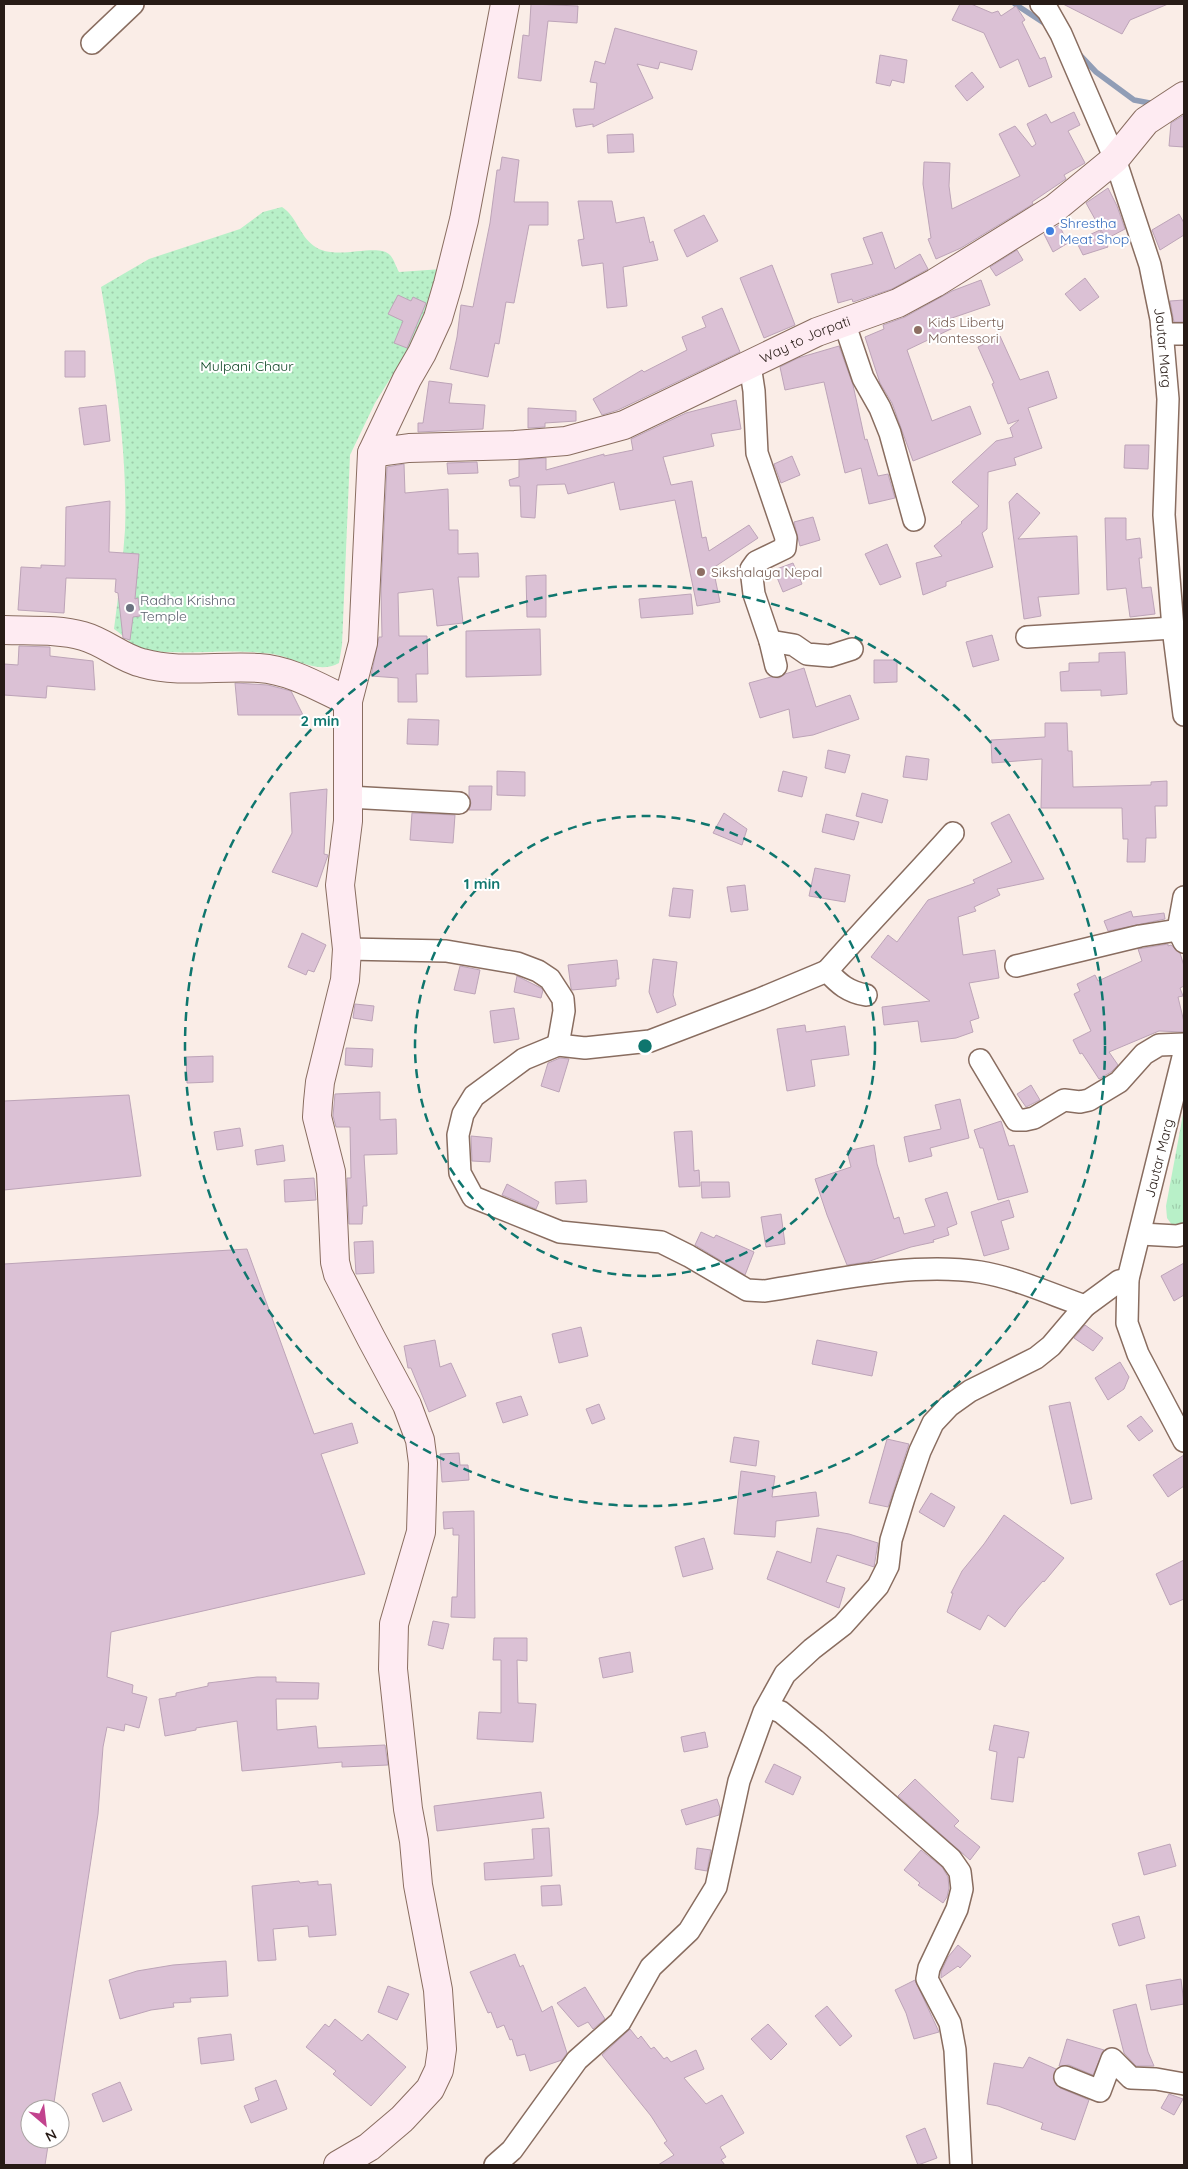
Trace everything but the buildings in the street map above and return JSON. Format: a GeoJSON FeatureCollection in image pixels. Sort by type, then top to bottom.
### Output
{"type":"FeatureCollection","features":[{"type":"Feature","properties":{"kind":"street"},"geometry":{"type":"LineString","coordinates":[[92,43],[133,4]]}},
{"type":"Feature","properties":{"kind":"street"},"geometry":{"type":"LineString","coordinates":[[338,2165],[349,2160],[376,2141],[402,2119],[430,2088],[439,2070],[442,2049],[438,1990],[418,1885],[393,1669],[394,1624],[421,1532],[423,1463],[421,1448],[415,1422],[408,1404],[338,1274],[331,1172],[317,1117],[320,1082],[345,980],[347,949],[340,885],[348,821],[348,701],[363,643],[372,453],[438,318],[464,220],[505,4]]}},
{"type":"Feature","properties":{"kind":"street","name":"Jautar Marg"},"geometry":{"type":"LineString","coordinates":[[1048,6],[1115,159],[1150,265],[1162,334],[1168,399],[1176,430],[1164,515],[1173,628],[1184,715]]}},
{"type":"Feature","properties":{"kind":"street","name":"Way to Jorpati"},"geometry":{"type":"LineString","coordinates":[[372,453],[409,448],[515,445],[566,441],[624,425],[817,332],[898,303],[935,283],[1054,209],[1115,159],[1146,121],[1184,96]]}},
{"type":"Feature","properties":{"kind":"street"},"geometry":{"type":"LineString","coordinates":[[844,322],[863,378],[880,408],[890,433],[914,520]]}},
{"type":"Feature","properties":{"kind":"street"},"geometry":{"type":"LineString","coordinates":[[1162,334],[1184,334]]}},
{"type":"Feature","properties":{"kind":"street"},"geometry":{"type":"LineString","coordinates":[[750,365],[759,462],[786,538],[785,548],[756,562],[751,569],[754,594],[770,641],[776,666]]}},
{"type":"Feature","properties":{"kind":"street"},"geometry":{"type":"LineString","coordinates":[[1027,637],[1173,628]]}},
{"type":"Feature","properties":{"kind":"street"},"geometry":{"type":"LineString","coordinates":[[4,630],[45,631],[83,636],[104,644],[123,656],[141,663],[168,668],[261,668],[295,676],[348,701]]}},
{"type":"Feature","properties":{"kind":"street"},"geometry":{"type":"LineString","coordinates":[[770,641],[794,645],[807,654],[830,656],[852,649]]}},
{"type":"Feature","properties":{"kind":"street"},"geometry":{"type":"LineString","coordinates":[[348,797],[459,803]]}},
{"type":"Feature","properties":{"kind":"street"},"geometry":{"type":"LineString","coordinates":[[953,833],[914,877],[870,921],[827,971],[760,999],[650,1040],[585,1048],[558,1045],[524,1059],[474,1096],[463,1114],[458,1135],[460,1173],[473,1197],[560,1232],[661,1242],[747,1290],[766,1291],[894,1272],[948,1269],[982,1272],[1085,1306]]}},
{"type":"Feature","properties":{"kind":"street"},"geometry":{"type":"LineString","coordinates":[[1016,966],[1140,936],[1181,936],[1184,897]]}},
{"type":"Feature","properties":{"kind":"street"},"geometry":{"type":"LineString","coordinates":[[347,949],[446,951],[517,963],[538,971],[550,979],[563,999],[564,1011],[558,1045]]}},
{"type":"Feature","properties":{"kind":"street"},"geometry":{"type":"LineString","coordinates":[[827,971],[840,985],[854,993],[866,995]]}},
{"type":"Feature","properties":{"kind":"street"},"geometry":{"type":"LineString","coordinates":[[980,1060],[1016,1120],[1025,1120],[1034,1118],[1064,1100],[1080,1102],[1100,1094],[1119,1082],[1144,1054],[1160,1046],[1184,1044]]}},
{"type":"Feature","properties":{"kind":"street","name":"Jautar Marg"},"geometry":{"type":"LineString","coordinates":[[1184,1053],[1141,1234],[1128,1279],[1127,1323],[1138,1354],[1184,1441]]}},
{"type":"Feature","properties":{"kind":"street"},"geometry":{"type":"LineString","coordinates":[[1141,1234],[1177,1236],[1184,1234]]}},
{"type":"Feature","properties":{"kind":"street"},"geometry":{"type":"LineString","coordinates":[[495,2165],[517,2158],[577,2060],[620,2022],[651,1968],[689,1931],[716,1887],[738,1781],[768,1707],[785,1674],[812,1649],[844,1624],[878,1586],[888,1566],[891,1540],[904,1498],[920,1451],[933,1422],[949,1406],[970,1391],[1036,1358],[1050,1346],[1085,1306],[1119,1282],[1128,1279]]}},
{"type":"Feature","properties":{"kind":"street"},"geometry":{"type":"LineString","coordinates":[[768,1707],[781,1712],[816,1740],[951,1859],[960,1872],[962,1889],[957,1909],[928,1968],[927,1979],[950,2023],[955,2050],[960,2165]]}},
{"type":"Feature","properties":{"kind":"street"},"geometry":{"type":"LineString","coordinates":[[1065,2077],[1100,2091],[1112,2059],[1131,2078],[1156,2079],[1184,2084]]}},
{"type":"Feature","properties":{"kind":"green space","name":"Mulpani Chaur"},"geometry":{"type":"Polygon","coordinates":[[[282,207],[291,216],[309,242],[323,250],[344,252],[376,250],[384,252],[390,255],[399,272],[442,269],[429,316],[375,403],[350,455],[342,645],[339,663],[323,667],[315,666],[273,654],[257,652],[162,652],[142,649],[114,629],[125,530],[124,470],[119,408],[101,287],[149,259],[240,229],[263,212],[282,207]]]}},
{"type":"Feature","properties":{"kind":"green space"},"geometry":{"type":"Polygon","coordinates":[[[1184,1109],[1184,1228],[1172,1225],[1167,1218],[1166,1206],[1184,1109]]]}},
{"type":"Feature","properties":{"kind":"waterway"},"geometry":{"type":"LineString","coordinates":[[1015,4],[1047,25]]}},
{"type":"Feature","properties":{"kind":"waterway"},"geometry":{"type":"LineString","coordinates":[[1079,54],[1096,72],[1134,100],[1155,104]]}},
{"type":"Feature","properties":{"kind":"place","name":"Shrestha Meat Shop"},"geometry":{"type":"Point","coordinates":[1050,231]}},
{"type":"Feature","properties":{"kind":"place","name":"Kids Liberty Montessori"},"geometry":{"type":"Point","coordinates":[918,330]}},
{"type":"Feature","properties":{"kind":"place","name":"Sikshalaya Nepal"},"geometry":{"type":"Point","coordinates":[701,572]}},
{"type":"Feature","properties":{"kind":"place","name":"Radha Krishna Temple"},"geometry":{"type":"Point","coordinates":[130,608]}}]}
